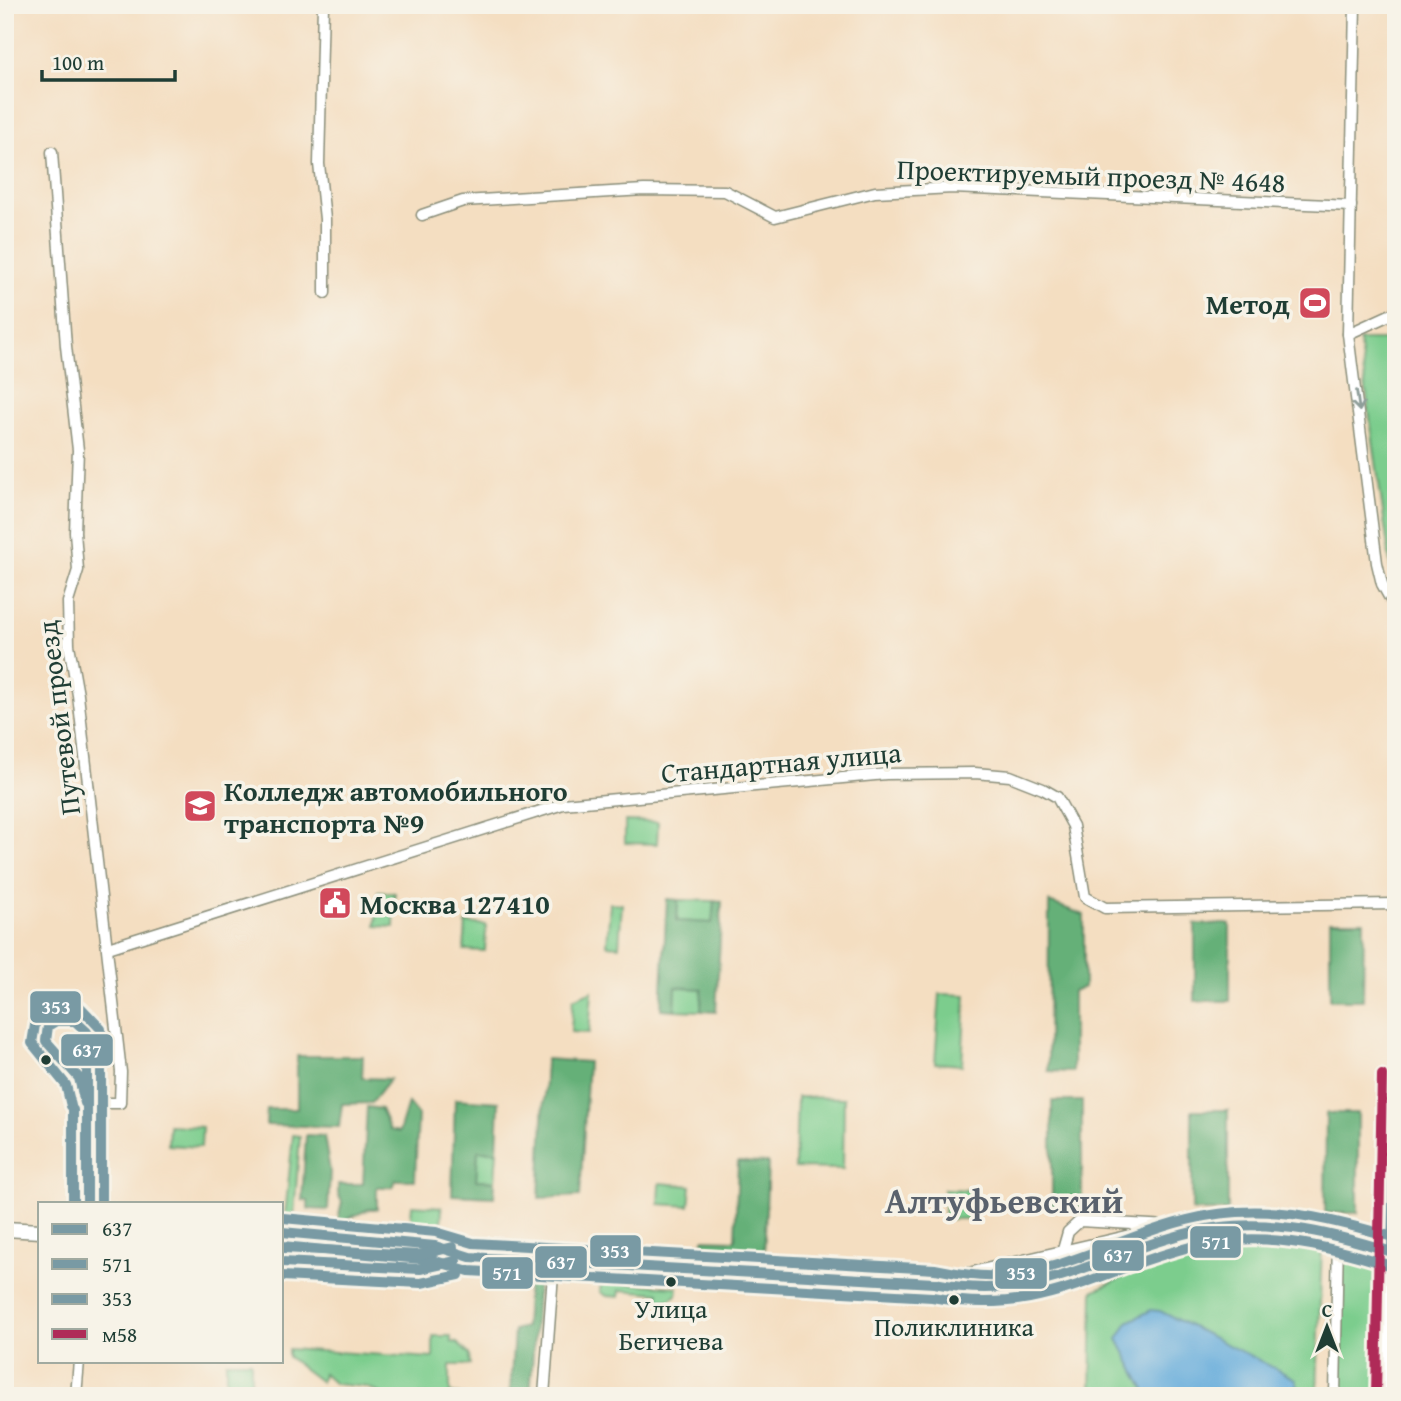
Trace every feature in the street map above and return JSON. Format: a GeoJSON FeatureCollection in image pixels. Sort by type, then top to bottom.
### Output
{"type":"FeatureCollection","features":[{"type":"Feature","properties":{"kind":"main road"},"geometry":{"type":"LineString","coordinates":[[1390,1396],[1396,1075]]}},
{"type":"Feature","properties":{"kind":"main road"},"geometry":{"type":"LineString","coordinates":[[934,1283],[1175,1227],[1315,1230],[1394,1253]]}},
{"type":"Feature","properties":{"kind":"main road"},"geometry":{"type":"LineString","coordinates":[[284,1247],[934,1283],[974,1291],[1035,1286],[1182,1235],[1230,1228]]}},
{"type":"Feature","properties":{"kind":"main road"},"geometry":{"type":"LineString","coordinates":[[5,1229],[38,1231]]}},
{"type":"Feature","properties":{"kind":"street"},"geometry":{"type":"LineString","coordinates":[[323,5],[319,163],[324,219],[325,293]]}},
{"type":"Feature","properties":{"kind":"street"},"geometry":{"type":"LineString","coordinates":[[1356,5],[1348,334],[1377,563],[1382,584],[1396,609]]}},
{"type":"Feature","properties":{"kind":"street","name":"Путевой проезд"},"geometry":{"type":"LineString","coordinates":[[52,152],[66,346],[78,450],[75,532],[78,570],[68,602],[69,645],[78,695],[108,948],[121,1094],[120,1103],[85,1103],[87,1202]]}},
{"type":"Feature","properties":{"kind":"street","name":"Проектируемый проезд № 4648"},"geometry":{"type":"LineString","coordinates":[[422,215],[463,201],[644,190],[725,191],[775,217],[875,192],[953,188],[1351,206]]}},
{"type":"Feature","properties":{"kind":"street"},"geometry":{"type":"LineString","coordinates":[[1348,334],[1396,312]]}},
{"type":"Feature","properties":{"kind":"street","name":"Стандартная улица"},"geometry":{"type":"LineString","coordinates":[[108,948],[562,804],[886,774],[975,773],[1010,776],[1057,797],[1073,826],[1085,897],[1105,908],[1396,904]]}},
{"type":"Feature","properties":{"kind":"street"},"geometry":{"type":"LineString","coordinates":[[1087,1270],[1072,1265],[1062,1253],[1068,1231],[1080,1221],[1175,1227]]}},
{"type":"Feature","properties":{"kind":"street"},"geometry":{"type":"LineString","coordinates":[[284,1232],[425,1244],[470,1257]]}},
{"type":"Feature","properties":{"kind":"street"},"geometry":{"type":"LineString","coordinates":[[1335,1396],[1338,1236]]}},
{"type":"Feature","properties":{"kind":"street"},"geometry":{"type":"LineString","coordinates":[[284,1262],[420,1269],[470,1257]]}},
{"type":"Feature","properties":{"kind":"street"},"geometry":{"type":"LineString","coordinates":[[1032,1260],[1041,1264],[1044,1270],[1044,1277],[1035,1286]]}},
{"type":"Feature","properties":{"kind":"street"},"geometry":{"type":"LineString","coordinates":[[544,1396],[554,1261]]}},
{"type":"Feature","properties":{"kind":"street"},"geometry":{"type":"LineString","coordinates":[[76,1396],[79,1362]]}},
{"type":"Feature","properties":{"kind":"green space"},"geometry":{"type":"Polygon","coordinates":[[[1359,340],[1396,340],[1396,598],[1395,598],[1359,340]]]}},
{"type":"Feature","properties":{"kind":"green space"},"geometry":{"type":"Polygon","coordinates":[[[625,821],[658,822],[657,844],[625,843],[625,821]]]}},
{"type":"Feature","properties":{"kind":"green space"},"geometry":{"type":"Polygon","coordinates":[[[378,892],[395,893],[394,927],[376,926],[378,892]]]}},
{"type":"Feature","properties":{"kind":"green space"},"geometry":{"type":"Polygon","coordinates":[[[667,899],[678,900],[677,921],[712,923],[714,901],[722,902],[716,1012],[701,1011],[702,989],[676,987],[675,1010],[661,1009],[667,899]]]}},
{"type":"Feature","properties":{"kind":"green space"},"geometry":{"type":"Polygon","coordinates":[[[678,900],[714,901],[713,923],[677,921],[678,900]]]}},
{"type":"Feature","properties":{"kind":"green space"},"geometry":{"type":"Polygon","coordinates":[[[1049,902],[1084,915],[1084,987],[1073,992],[1073,1072],[1048,1071],[1049,902]]]}},
{"type":"Feature","properties":{"kind":"green space"},"geometry":{"type":"Polygon","coordinates":[[[610,903],[622,904],[619,946],[607,945],[610,903]]]}},
{"type":"Feature","properties":{"kind":"green space"},"geometry":{"type":"Polygon","coordinates":[[[1330,921],[1364,921],[1363,1000],[1330,1000],[1330,921]]]}},
{"type":"Feature","properties":{"kind":"green space"},"geometry":{"type":"Polygon","coordinates":[[[466,923],[486,925],[485,951],[464,950],[466,923]]]}},
{"type":"Feature","properties":{"kind":"green space"},"geometry":{"type":"Polygon","coordinates":[[[1195,924],[1230,924],[1230,1001],[1195,1001],[1195,924]]]}},
{"type":"Feature","properties":{"kind":"green space"},"geometry":{"type":"Polygon","coordinates":[[[676,987],[702,989],[701,1011],[675,1010],[676,987]]]}},
{"type":"Feature","properties":{"kind":"green space"},"geometry":{"type":"Polygon","coordinates":[[[592,991],[589,1033],[571,1032],[573,999],[592,991]]]}},
{"type":"Feature","properties":{"kind":"green space"},"geometry":{"type":"Polygon","coordinates":[[[940,994],[966,995],[962,1065],[935,1063],[940,994]]]}},
{"type":"Feature","properties":{"kind":"green space"},"geometry":{"type":"Polygon","coordinates":[[[297,1056],[363,1056],[362,1078],[390,1079],[371,1103],[342,1104],[339,1127],[266,1125],[267,1109],[297,1109],[297,1056]]]}},
{"type":"Feature","properties":{"kind":"green space"},"geometry":{"type":"Polygon","coordinates":[[[546,1059],[588,1062],[580,1196],[539,1198],[546,1059]]]}},
{"type":"Feature","properties":{"kind":"green space"},"geometry":{"type":"Polygon","coordinates":[[[797,1097],[844,1098],[843,1169],[795,1168],[797,1097]]]}},
{"type":"Feature","properties":{"kind":"green space"},"geometry":{"type":"Polygon","coordinates":[[[455,1099],[499,1102],[497,1151],[478,1151],[476,1180],[495,1181],[494,1197],[452,1195],[455,1099]]]}},
{"type":"Feature","properties":{"kind":"green space"},"geometry":{"type":"Polygon","coordinates":[[[1052,1101],[1082,1101],[1082,1207],[1052,1206],[1052,1101]]]}},
{"type":"Feature","properties":{"kind":"green space"},"geometry":{"type":"Polygon","coordinates":[[[408,1103],[418,1115],[415,1180],[395,1180],[392,1187],[377,1187],[377,1209],[369,1209],[337,1224],[342,1202],[338,1194],[338,1184],[363,1184],[367,1107],[381,1109],[390,1130],[399,1132],[408,1103]]]}},
{"type":"Feature","properties":{"kind":"green space"},"geometry":{"type":"Polygon","coordinates":[[[1192,1110],[1228,1110],[1228,1211],[1192,1211],[1192,1110]]]}},
{"type":"Feature","properties":{"kind":"green space"},"geometry":{"type":"Polygon","coordinates":[[[1326,1113],[1358,1113],[1358,1213],[1325,1213],[1326,1113]]]}},
{"type":"Feature","properties":{"kind":"green space"},"geometry":{"type":"Polygon","coordinates":[[[169,1125],[202,1127],[201,1147],[168,1145],[169,1125]]]}},
{"type":"Feature","properties":{"kind":"green space"},"geometry":{"type":"Polygon","coordinates":[[[293,1135],[300,1136],[294,1216],[285,1216],[293,1135]]]}},
{"type":"Feature","properties":{"kind":"green space"},"geometry":{"type":"Polygon","coordinates":[[[306,1135],[324,1136],[330,1171],[328,1210],[308,1209],[308,1201],[302,1200],[306,1135]]]}},
{"type":"Feature","properties":{"kind":"green space"},"geometry":{"type":"Polygon","coordinates":[[[478,1150],[497,1151],[495,1181],[476,1180],[478,1150]]]}},
{"type":"Feature","properties":{"kind":"green space"},"geometry":{"type":"Polygon","coordinates":[[[738,1162],[768,1163],[764,1256],[702,1253],[703,1239],[735,1240],[738,1162]]]}},
{"type":"Feature","properties":{"kind":"green space"},"geometry":{"type":"Polygon","coordinates":[[[660,1183],[691,1186],[689,1206],[659,1204],[660,1183]]]}},
{"type":"Feature","properties":{"kind":"green space"},"geometry":{"type":"Polygon","coordinates":[[[944,1189],[974,1190],[974,1219],[944,1219],[944,1189]]]}},
{"type":"Feature","properties":{"kind":"green space"},"geometry":{"type":"Polygon","coordinates":[[[412,1205],[442,1207],[441,1230],[410,1228],[412,1205]]]}},
{"type":"Feature","properties":{"kind":"green space"},"geometry":{"type":"Polygon","coordinates":[[[1219,1242],[1322,1242],[1317,1396],[1091,1396],[1093,1291],[1164,1257],[1219,1242]]]}},
{"type":"Feature","properties":{"kind":"green space"},"geometry":{"type":"Polygon","coordinates":[[[1358,1251],[1378,1260],[1383,1267],[1380,1396],[1341,1396],[1342,1270],[1346,1257],[1358,1251]]]}},
{"type":"Feature","properties":{"kind":"green space"},"geometry":{"type":"Polygon","coordinates":[[[1034,1266],[1039,1275],[1034,1280],[993,1285],[959,1282],[1034,1266]]]}},
{"type":"Feature","properties":{"kind":"green space"},"geometry":{"type":"Polygon","coordinates":[[[528,1279],[538,1279],[530,1396],[510,1396],[514,1330],[525,1327],[528,1279]]]}},
{"type":"Feature","properties":{"kind":"green space"},"geometry":{"type":"Polygon","coordinates":[[[601,1282],[678,1287],[677,1294],[670,1300],[659,1299],[659,1293],[620,1290],[619,1297],[600,1292],[601,1282]]]}},
{"type":"Feature","properties":{"kind":"green space"},"geometry":{"type":"Polygon","coordinates":[[[433,1336],[451,1336],[451,1342],[457,1343],[469,1354],[470,1365],[450,1365],[450,1393],[466,1396],[386,1396],[366,1387],[335,1384],[323,1373],[321,1382],[288,1357],[288,1349],[433,1358],[433,1336]]]}},
{"type":"Feature","properties":{"kind":"green space"},"geometry":{"type":"Polygon","coordinates":[[[226,1362],[251,1362],[251,1387],[226,1386],[226,1362]]]}},
{"type":"Feature","properties":{"kind":"water"},"geometry":{"type":"Polygon","coordinates":[[[1151,1310],[1160,1311],[1296,1379],[1300,1396],[1148,1396],[1118,1339],[1128,1322],[1151,1310]]]}},
{"type":"Feature","properties":{"kind":"transit line","name":"353"},"geometry":{"type":"LineString","coordinates":[[71,1106],[66,1085],[32,1043],[36,1019],[53,1007],[81,1008],[101,1029],[101,1202]]}},
{"type":"Feature","properties":{"kind":"transit line","name":"637"},"geometry":{"type":"LineString","coordinates":[[85,1103],[79,1078],[46,1041],[48,1026],[56,1021],[75,1021],[87,1032],[87,1202]]}},
{"type":"Feature","properties":{"kind":"transit line","name":"м58"},"geometry":{"type":"LineString","coordinates":[[1376,1396],[1382,1075]]}},
{"type":"Feature","properties":{"kind":"transit line","name":"637"},"geometry":{"type":"LineString","coordinates":[[1392,1252],[1396,1086]]}},
{"type":"Feature","properties":{"kind":"transit line","name":"571"},"geometry":{"type":"LineString","coordinates":[[73,1110],[73,1202]]}},
{"type":"Feature","properties":{"kind":"transit line","name":"353"},"geometry":{"type":"LineString","coordinates":[[284,1218],[436,1232],[473,1243],[935,1269],[990,1276],[1046,1268],[1163,1227],[1214,1214],[1293,1214],[1396,1238]]}},
{"type":"Feature","properties":{"kind":"transit line","name":"637"},"geometry":{"type":"LineString","coordinates":[[284,1232],[435,1246],[470,1257],[934,1283],[972,1288],[1007,1287],[1038,1282],[1157,1242],[1217,1227],[1243,1225],[1293,1228],[1392,1252]]}},
{"type":"Feature","properties":{"kind":"transit line","name":"571"},"geometry":{"type":"LineString","coordinates":[[284,1246],[432,1260],[469,1271],[932,1297],[971,1302],[1037,1296],[1159,1256],[1219,1241],[1243,1239],[1292,1242],[1340,1251],[1388,1265]]}},
{"type":"Feature","properties":{"kind":"transit line","name":"353"},"geometry":{"type":"LineString","coordinates":[[284,1248],[419,1255],[453,1247]]}},
{"type":"Feature","properties":{"kind":"transit line","name":"637"},"geometry":{"type":"LineString","coordinates":[[284,1262],[420,1269],[456,1261]]}},
{"type":"Feature","properties":{"kind":"transit line","name":"571"},"geometry":{"type":"LineString","coordinates":[[284,1276],[421,1283],[459,1275]]}},
{"type":"Feature","properties":{"kind":"place","name":"Метод"},"geometry":{"type":"Point","coordinates":[1315,303]}},
{"type":"Feature","properties":{"kind":"place","name":"Колледж автомобильного транспорта №9"},"geometry":{"type":"Point","coordinates":[200,806]}},
{"type":"Feature","properties":{"kind":"place","name":"Москва 127410"},"geometry":{"type":"Point","coordinates":[335,903]}},
{"type":"Feature","properties":{"kind":"place","name":"Улица Бегичева"},"geometry":{"type":"Point","coordinates":[671,1282]}},
{"type":"Feature","properties":{"kind":"place","name":"Поликлиника"},"geometry":{"type":"Point","coordinates":[954,1300]}},
{"type":"Feature","properties":{"kind":"district","name":"Алтуфьевский"},"geometry":{"type":"Point","coordinates":[1004,1200]}}]}
